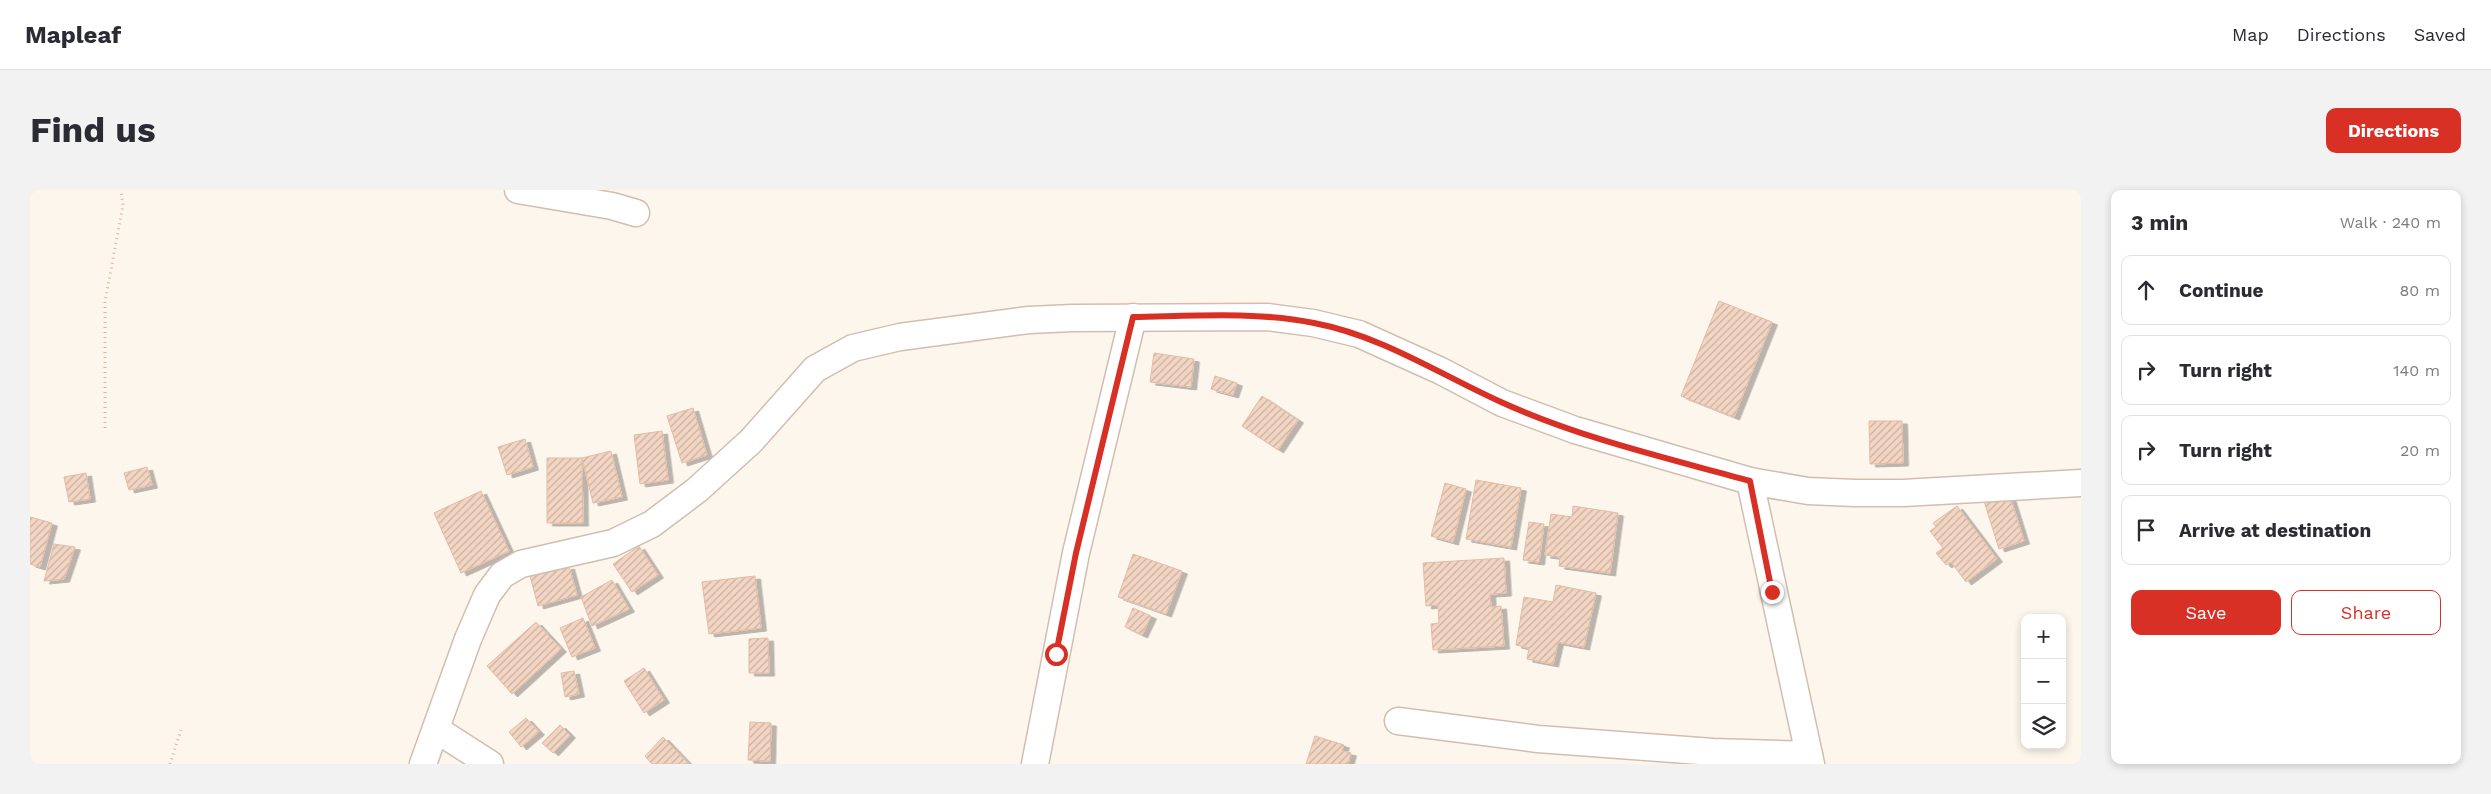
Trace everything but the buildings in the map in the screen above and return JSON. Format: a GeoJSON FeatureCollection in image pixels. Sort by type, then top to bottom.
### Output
{"type":"FeatureCollection","features":[{"type":"Feature","properties":{"kind":"street"},"geometry":{"type":"LineString","coordinates":[[518,190],[612,206],[636,213]]}},
{"type":"Feature","properties":{"kind":"street"},"geometry":{"type":"LineString","coordinates":[[1035,764],[1076,553],[1133,317]]}},
{"type":"Feature","properties":{"kind":"street"},"geometry":{"type":"LineString","coordinates":[[424,764],[468,639],[487,596],[502,575],[521,564],[613,543],[652,524],[697,490],[751,440],[815,369],[853,348],[900,337],[1029,320],[1133,317],[1268,317],[1313,322],[1359,334],[1441,371],[1502,403],[1575,430],[1750,481],[1808,491],[1855,493],[1903,493],[2081,483]]}},
{"type":"Feature","properties":{"kind":"street"},"geometry":{"type":"LineString","coordinates":[[1398,721],[1538,739],[1810,760],[1768,574],[1750,481]]}},
{"type":"Feature","properties":{"kind":"street"},"geometry":{"type":"LineString","coordinates":[[437,730],[490,764]]}},
{"type":"Feature","properties":{"kind":"path"},"geometry":{"type":"LineString","coordinates":[[105,428],[106,302],[123,205],[121,190]]}},
{"type":"Feature","properties":{"kind":"path"},"geometry":{"type":"LineString","coordinates":[[170,764],[181,730]]}},
{"type":"Feature","properties":{"kind":"route"},"geometry":{"type":"LineString","coordinates":[[1056,654],[1076,553],[1133,317],[1268,317],[1313,322],[1359,334],[1441,371],[1502,403],[1622,445],[1750,481],[1772,592]]}}]}
